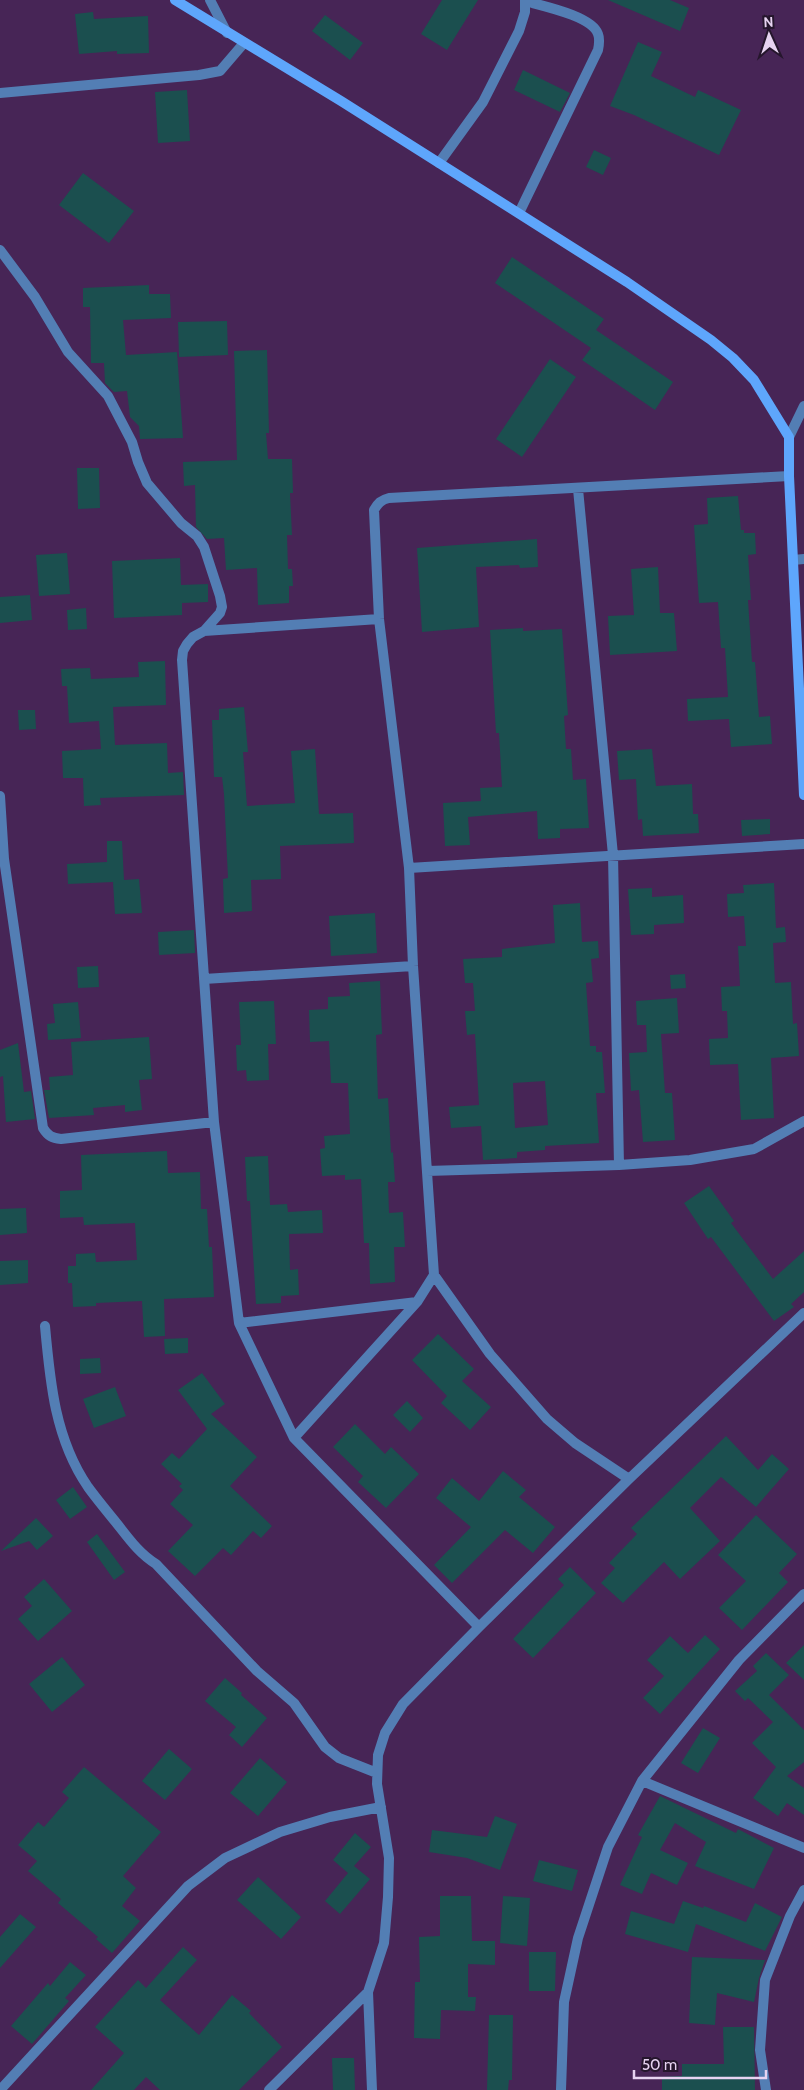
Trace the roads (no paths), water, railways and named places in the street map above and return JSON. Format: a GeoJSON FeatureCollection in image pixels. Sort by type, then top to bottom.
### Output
{"type":"FeatureCollection","features":[{"type":"Feature","properties":{"kind":"street"},"geometry":{"type":"LineString","coordinates":[[176,0],[227,33],[341,101],[675,314],[732,358],[754,380],[789,437]]}},
{"type":"Feature","properties":{"kind":"street"},"geometry":{"type":"LineString","coordinates":[[210,0],[227,33]]}},
{"type":"Feature","properties":{"kind":"street"},"geometry":{"type":"LineString","coordinates":[[439,163],[483,102],[519,31],[525,12],[525,0],[593,25],[599,36],[598,50],[519,214]]}},
{"type":"Feature","properties":{"kind":"street"},"geometry":{"type":"LineString","coordinates":[[0,93],[206,74],[220,71],[244,43]]}},
{"type":"Feature","properties":{"kind":"street"},"geometry":{"type":"LineString","coordinates":[[0,250],[35,297],[68,352],[108,396],[132,442],[147,484],[181,523],[197,536],[204,548],[220,596],[222,607],[220,613],[204,631],[193,637],[187,644],[183,651],[182,660],[214,1122],[239,1324],[294,1438],[478,1627]]}},
{"type":"Feature","properties":{"kind":"street"},"geometry":{"type":"LineString","coordinates":[[804,406],[789,437],[789,476],[804,795]]}},
{"type":"Feature","properties":{"kind":"street"},"geometry":{"type":"LineString","coordinates":[[629,1479],[575,1444],[547,1419],[490,1354],[434,1275],[413,966],[409,868],[379,619],[374,510],[382,500],[789,476]]}},
{"type":"Feature","properties":{"kind":"street"},"geometry":{"type":"LineString","coordinates":[[578,488],[613,855],[619,1165]]}},
{"type":"Feature","properties":{"kind":"street"},"geometry":{"type":"LineString","coordinates":[[793,560],[804,559]]}},
{"type":"Feature","properties":{"kind":"street"},"geometry":{"type":"LineString","coordinates":[[204,631],[379,619]]}},
{"type":"Feature","properties":{"kind":"street"},"geometry":{"type":"LineString","coordinates":[[0,796],[4,858],[43,1128],[46,1134],[52,1138],[61,1139],[214,1122]]}},
{"type":"Feature","properties":{"kind":"street"},"geometry":{"type":"LineString","coordinates":[[409,868],[804,844]]}},
{"type":"Feature","properties":{"kind":"street"},"geometry":{"type":"LineString","coordinates":[[204,979],[413,966]]}},
{"type":"Feature","properties":{"kind":"street"},"geometry":{"type":"LineString","coordinates":[[427,1171],[619,1165],[690,1160],[754,1149],[804,1121]]}},
{"type":"Feature","properties":{"kind":"street"},"geometry":{"type":"LineString","coordinates":[[294,1438],[417,1302],[434,1275]]}},
{"type":"Feature","properties":{"kind":"street"},"geometry":{"type":"LineString","coordinates":[[239,1324],[417,1302]]}},
{"type":"Feature","properties":{"kind":"street"},"geometry":{"type":"LineString","coordinates":[[372,2090],[368,1992],[384,1943],[388,1897],[389,1858],[377,1784],[378,1755],[385,1733],[402,1704],[478,1627],[629,1479],[804,1313]]}},
{"type":"Feature","properties":{"kind":"street"},"geometry":{"type":"LineString","coordinates":[[45,1326],[50,1383],[58,1424],[72,1460],[87,1486],[139,1552],[156,1564],[257,1671],[294,1703],[325,1746],[339,1758],[377,1774]]}},
{"type":"Feature","properties":{"kind":"street"},"geometry":{"type":"LineString","coordinates":[[562,2090],[564,2002],[578,1938],[608,1847],[642,1781],[739,1660],[804,1594]]}},
{"type":"Feature","properties":{"kind":"street"},"geometry":{"type":"LineString","coordinates":[[642,1781],[804,1848]]}},
{"type":"Feature","properties":{"kind":"street"},"geometry":{"type":"LineString","coordinates":[[1,2089],[188,1886],[225,1858],[280,1832],[330,1817],[381,1807]]}},
{"type":"Feature","properties":{"kind":"street"},"geometry":{"type":"LineString","coordinates":[[766,2090],[760,2050],[765,1980],[790,1916],[804,1890]]}},
{"type":"Feature","properties":{"kind":"street"},"geometry":{"type":"LineString","coordinates":[[270,2090],[368,1992]]}}]}
